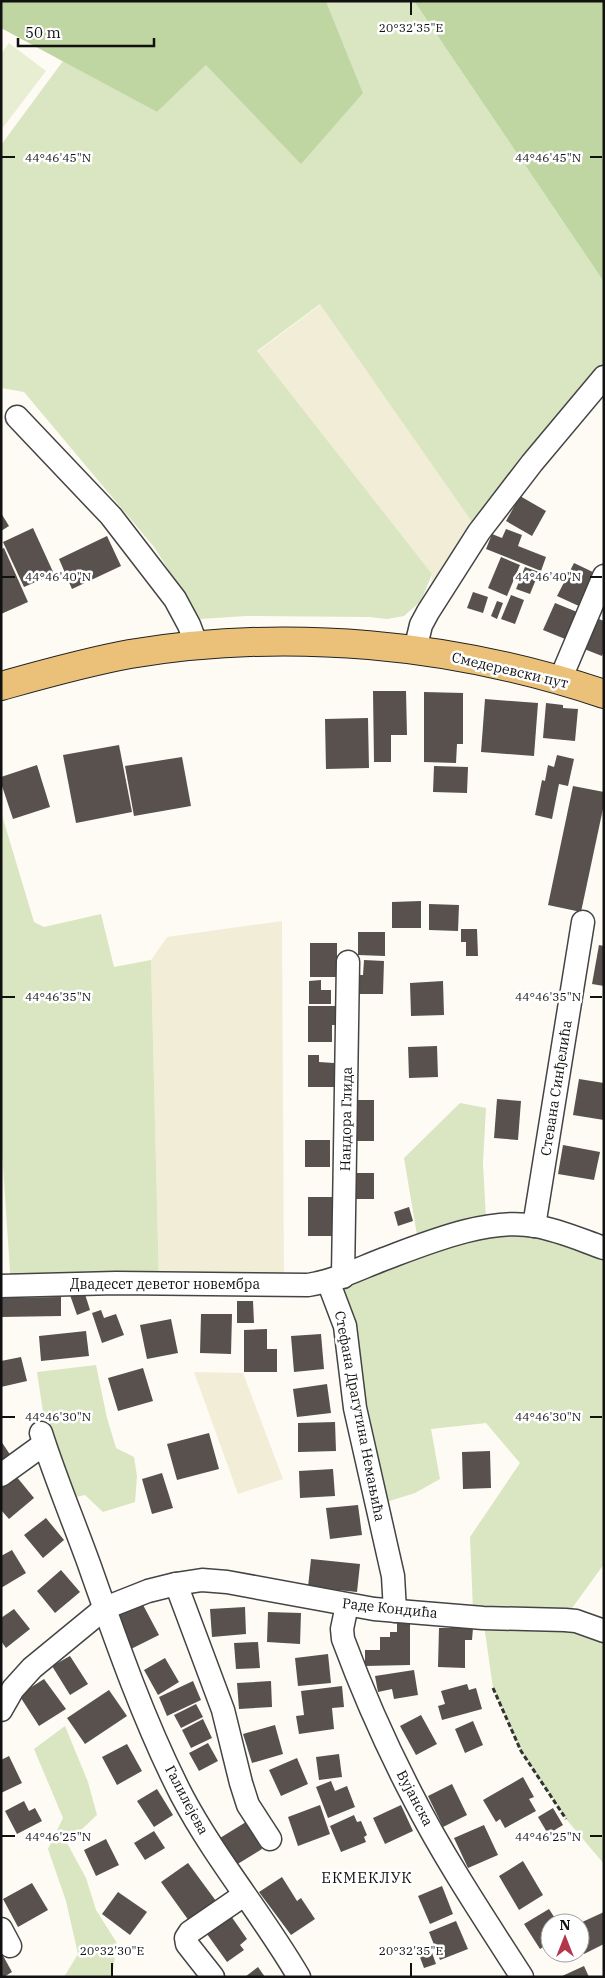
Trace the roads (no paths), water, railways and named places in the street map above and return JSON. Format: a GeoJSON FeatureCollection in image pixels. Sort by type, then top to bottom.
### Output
{"type":"FeatureCollection","features":[{"type":"Feature","properties":{"kind":"main road","name":"Смедеревски пут"},"geometry":{"type":"LineString","coordinates":[[1,686],[106,659],[197,646],[250,642],[311,642],[415,650],[502,665],[604,694]]}},
{"type":"Feature","properties":{"kind":"street"},"geometry":{"type":"LineString","coordinates":[[415,650],[421,625],[428,612],[479,532],[532,462],[604,377]]}},
{"type":"Feature","properties":{"kind":"street"},"geometry":{"type":"LineString","coordinates":[[17,417],[111,516],[175,599],[189,625],[197,646]]}},
{"type":"Feature","properties":{"kind":"street"},"geometry":{"type":"LineString","coordinates":[[560,680],[604,576]]}},
{"type":"Feature","properties":{"kind":"street","name":"Стевана Синђелића"},"geometry":{"type":"LineString","coordinates":[[534,1226],[583,922]]}},
{"type":"Feature","properties":{"kind":"street","name":"Нандора Глида"},"geometry":{"type":"LineString","coordinates":[[336,1279],[348,962]]}},
{"type":"Feature","properties":{"kind":"street"},"geometry":{"type":"LineString","coordinates":[[336,1279],[383,1259],[475,1229],[498,1224],[534,1226],[555,1230],[604,1248]]}},
{"type":"Feature","properties":{"kind":"street","name":"Двадесет деветог новембра"},"geometry":{"type":"LineString","coordinates":[[1,1286],[116,1283],[300,1285],[336,1279]]}},
{"type":"Feature","properties":{"kind":"street","name":"Стефана Драгутина Немањића"},"geometry":{"type":"LineString","coordinates":[[336,1279],[345,1326],[355,1408],[393,1576],[395,1611]]}},
{"type":"Feature","properties":{"kind":"street","name":"Галилејева"},"geometry":{"type":"LineString","coordinates":[[1,1475],[42,1438],[146,1713],[182,1795],[244,1895],[277,1941],[299,1977]]}},
{"type":"Feature","properties":{"kind":"street","name":"Раде Кондића"},"geometry":{"type":"LineString","coordinates":[[1,1710],[13,1689],[32,1668],[105,1608],[148,1591],[202,1580],[227,1582],[347,1605],[483,1618],[576,1621],[604,1631]]}},
{"type":"Feature","properties":{"kind":"street"},"geometry":{"type":"LineString","coordinates":[[176,1584],[223,1710],[248,1805],[270,1839]]}},
{"type":"Feature","properties":{"kind":"street","name":"Вујанска"},"geometry":{"type":"LineString","coordinates":[[347,1605],[342,1629],[343,1639],[376,1722],[412,1796],[451,1865],[522,1977]]}},
{"type":"Feature","properties":{"kind":"street"},"geometry":{"type":"LineString","coordinates":[[213,1977],[188,1944],[186,1938],[190,1932],[244,1895]]}},
{"type":"Feature","properties":{"kind":"district","name":"ЕКМЕКЛУК"},"geometry":{"type":"Point","coordinates":[367,1878]}}]}
